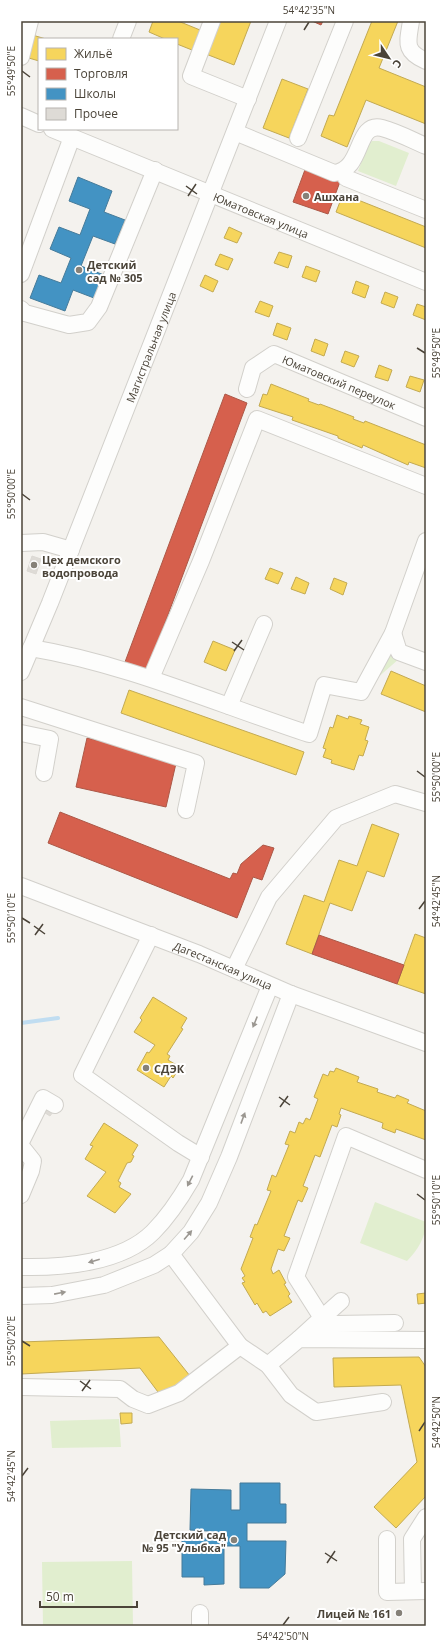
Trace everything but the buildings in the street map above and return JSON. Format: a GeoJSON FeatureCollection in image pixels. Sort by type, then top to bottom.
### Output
{"type":"FeatureCollection","features":[{"type":"Feature","properties":{"kind":"street"},"geometry":{"type":"LineString","coordinates":[[21,57],[30,21]]}},
{"type":"Feature","properties":{"kind":"street"},"geometry":{"type":"LineString","coordinates":[[121,38],[128,21]]}},
{"type":"Feature","properties":{"kind":"street"},"geometry":{"type":"LineString","coordinates":[[212,21],[192,76],[248,99]]}},
{"type":"Feature","properties":{"kind":"street","name":"Магистральная улица"},"geometry":{"type":"LineString","coordinates":[[21,672],[71,550],[278,21]]}},
{"type":"Feature","properties":{"kind":"street"},"geometry":{"type":"LineString","coordinates":[[298,138],[345,21]]}},
{"type":"Feature","properties":{"kind":"street"},"geometry":{"type":"LineString","coordinates":[[411,21],[408,47],[413,54],[426,61]]}},
{"type":"Feature","properties":{"kind":"street"},"geometry":{"type":"LineString","coordinates":[[21,116],[38,124]]}},
{"type":"Feature","properties":{"kind":"street"},"geometry":{"type":"LineString","coordinates":[[235,132],[334,172],[341,172],[349,168],[365,134],[373,128],[382,128],[426,146]]}},
{"type":"Feature","properties":{"kind":"street","name":"Юматовская улица"},"geometry":{"type":"LineString","coordinates":[[54,130],[426,282]]}},
{"type":"Feature","properties":{"kind":"street"},"geometry":{"type":"LineString","coordinates":[[21,274],[72,137]]}},
{"type":"Feature","properties":{"kind":"street"},"geometry":{"type":"LineString","coordinates":[[21,309],[25,313],[69,325],[88,322],[99,307],[155,170]]}},
{"type":"Feature","properties":{"kind":"street"},"geometry":{"type":"LineString","coordinates":[[346,178],[426,210]]}},
{"type":"Feature","properties":{"kind":"street","name":"Юматовский переулок"},"geometry":{"type":"LineString","coordinates":[[246,389],[253,368],[274,354],[426,418]]}},
{"type":"Feature","properties":{"kind":"street"},"geometry":{"type":"LineString","coordinates":[[151,678],[201,561],[257,419],[426,486]]}},
{"type":"Feature","properties":{"kind":"street"},"geometry":{"type":"LineString","coordinates":[[31,648],[151,678],[309,734],[324,685],[361,692],[393,633],[426,541]]}},
{"type":"Feature","properties":{"kind":"street"},"geometry":{"type":"LineString","coordinates":[[21,543],[43,542],[71,550]]}},
{"type":"Feature","properties":{"kind":"street"},"geometry":{"type":"LineString","coordinates":[[229,706],[264,624]]}},
{"type":"Feature","properties":{"kind":"street"},"geometry":{"type":"LineString","coordinates":[[393,633],[399,652],[426,662]]}},
{"type":"Feature","properties":{"kind":"street"},"geometry":{"type":"LineString","coordinates":[[21,707],[196,762],[186,810]]}},
{"type":"Feature","properties":{"kind":"street"},"geometry":{"type":"LineString","coordinates":[[21,733],[50,739],[44,773]]}},
{"type":"Feature","properties":{"kind":"street"},"geometry":{"type":"LineString","coordinates":[[234,968],[269,897],[336,818],[395,794],[426,803]]}},
{"type":"Feature","properties":{"kind":"street","name":"Дагестанская улица"},"geometry":{"type":"LineString","coordinates":[[21,886],[234,968],[270,986],[426,1043]]}},
{"type":"Feature","properties":{"kind":"street"},"geometry":{"type":"LineString","coordinates":[[151,935],[82,1075],[178,1143],[201,1157]]}},
{"type":"Feature","properties":{"kind":"street"},"geometry":{"type":"LineString","coordinates":[[21,1267],[43,1268],[89,1262],[128,1250],[152,1233],[175,1208],[191,1180],[201,1157],[270,986]]}},
{"type":"Feature","properties":{"kind":"street"},"geometry":{"type":"LineString","coordinates":[[21,1296],[52,1295],[104,1285],[154,1265],[171,1254],[191,1232],[209,1203],[229,1157],[291,994]]}},
{"type":"Feature","properties":{"kind":"street"},"geometry":{"type":"LineString","coordinates":[[21,1142],[43,1098],[55,1104]]}},
{"type":"Feature","properties":{"kind":"street"},"geometry":{"type":"LineString","coordinates":[[322,1318],[296,1277],[346,1136],[426,1170]]}},
{"type":"Feature","properties":{"kind":"street"},"geometry":{"type":"LineString","coordinates":[[21,1146],[33,1161],[31,1171],[21,1195]]}},
{"type":"Feature","properties":{"kind":"street"},"geometry":{"type":"LineString","coordinates":[[171,1254],[240,1346],[268,1365],[291,1395],[316,1412],[382,1402]]}},
{"type":"Feature","properties":{"kind":"street"},"geometry":{"type":"LineString","coordinates":[[268,1365],[341,1301]]}},
{"type":"Feature","properties":{"kind":"street"},"geometry":{"type":"LineString","coordinates":[[315,1339],[327,1328],[336,1324],[395,1323]]}},
{"type":"Feature","properties":{"kind":"street"},"geometry":{"type":"LineString","coordinates":[[299,1339],[426,1340]]}},
{"type":"Feature","properties":{"kind":"street"},"geometry":{"type":"LineString","coordinates":[[21,1387],[120,1389],[133,1398],[148,1405],[179,1393],[240,1346]]}},
{"type":"Feature","properties":{"kind":"street"},"geometry":{"type":"LineString","coordinates":[[387,1539],[387,1592],[420,1591],[412,1538],[426,1517]]}},
{"type":"Feature","properties":{"kind":"green space"},"geometry":{"type":"Polygon","coordinates":[[[372,141],[379,141],[409,153],[396,186],[358,171],[369,143],[372,141]]]}},
{"type":"Feature","properties":{"kind":"green space"},"geometry":{"type":"Polygon","coordinates":[[[392,655],[400,658],[375,680],[387,658],[392,655]]]}},
{"type":"Feature","properties":{"kind":"green space"},"geometry":{"type":"Polygon","coordinates":[[[375,1202],[426,1222],[426,1228],[420,1243],[407,1261],[360,1243],[375,1202]]]}},
{"type":"Feature","properties":{"kind":"green space"},"geometry":{"type":"Polygon","coordinates":[[[119,1419],[121,1447],[52,1448],[50,1421],[119,1419]]]}},
{"type":"Feature","properties":{"kind":"green space"},"geometry":{"type":"Polygon","coordinates":[[[132,1561],[133,1626],[43,1626],[42,1562],[132,1561]]]}},
{"type":"Feature","properties":{"kind":"waterway"},"geometry":{"type":"LineString","coordinates":[[21,1023],[58,1018]]}},
{"type":"Feature","properties":{"kind":"place","name":"Ашхана"},"geometry":{"type":"Point","coordinates":[306,196]}},
{"type":"Feature","properties":{"kind":"place","name":"Детский сад № 305"},"geometry":{"type":"Point","coordinates":[79,270]}},
{"type":"Feature","properties":{"kind":"place","name":"Цех демского водопровода"},"geometry":{"type":"Point","coordinates":[34,565]}},
{"type":"Feature","properties":{"kind":"place","name":"СДЭК"},"geometry":{"type":"Point","coordinates":[146,1068]}},
{"type":"Feature","properties":{"kind":"place","name":"Детский сад № 95 \"Улыбка\""},"geometry":{"type":"Point","coordinates":[234,1540]}},
{"type":"Feature","properties":{"kind":"place","name":"Лицей № 161"},"geometry":{"type":"Point","coordinates":[399,1613]}}]}
